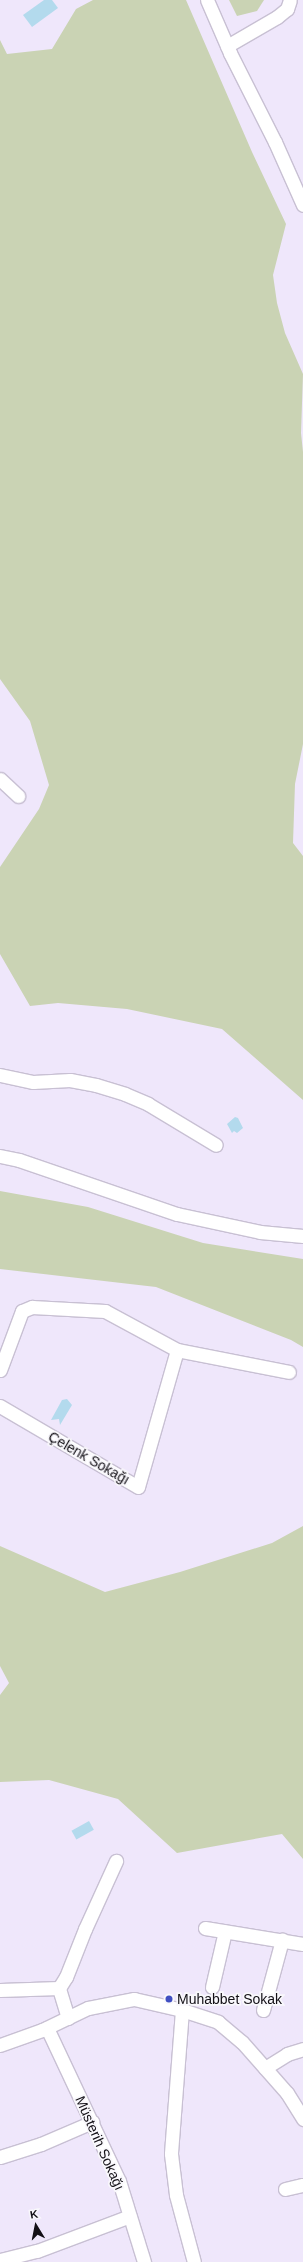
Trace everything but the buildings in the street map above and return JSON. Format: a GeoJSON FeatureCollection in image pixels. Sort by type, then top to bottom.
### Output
{"type":"FeatureCollection","features":[{"type":"Feature","properties":{"kind":"street"},"geometry":{"type":"LineString","coordinates":[[207,0],[227,46],[275,142],[303,205]]}},
{"type":"Feature","properties":{"kind":"street"},"geometry":{"type":"LineString","coordinates":[[227,46],[277,17],[287,9],[290,0]]}},
{"type":"Feature","properties":{"kind":"street"},"geometry":{"type":"LineString","coordinates":[[0,779],[18,796]]}},
{"type":"Feature","properties":{"kind":"street"},"geometry":{"type":"LineString","coordinates":[[0,1076],[33,1082],[70,1080],[96,1085],[118,1092],[148,1104],[216,1145]]}},
{"type":"Feature","properties":{"kind":"street"},"geometry":{"type":"LineString","coordinates":[[0,1156],[19,1160],[177,1214],[260,1232],[303,1236]]}},
{"type":"Feature","properties":{"kind":"street"},"geometry":{"type":"LineString","coordinates":[[0,1370],[22,1311],[32,1306],[105,1312],[177,1350],[289,1372]]}},
{"type":"Feature","properties":{"kind":"street","name":"Çelenk Sokağı"},"geometry":{"type":"LineString","coordinates":[[0,1406],[138,1487],[177,1350]]}},
{"type":"Feature","properties":{"kind":"street"},"geometry":{"type":"LineString","coordinates":[[68,2018],[59,1988],[66,1977],[85,1929],[116,1861]]}},
{"type":"Feature","properties":{"kind":"street"},"geometry":{"type":"LineString","coordinates":[[205,1928],[303,1944]]}},
{"type":"Feature","properties":{"kind":"street"},"geometry":{"type":"LineString","coordinates":[[212,1988],[225,1931]]}},
{"type":"Feature","properties":{"kind":"street"},"geometry":{"type":"LineString","coordinates":[[263,2010],[282,1940]]}},
{"type":"Feature","properties":{"kind":"street"},"geometry":{"type":"LineString","coordinates":[[0,1990],[59,1988]]}},
{"type":"Feature","properties":{"kind":"street"},"geometry":{"type":"LineString","coordinates":[[0,2045],[47,2028],[88,2008],[134,1999],[182,2010],[218,2022],[242,2042],[287,2093],[303,2119]]}},
{"type":"Feature","properties":{"kind":"street"},"geometry":{"type":"LineString","coordinates":[[182,2010],[171,2154],[176,2195],[194,2262]]}},
{"type":"Feature","properties":{"kind":"street","name":"Müsterih Sokağı"},"geometry":{"type":"LineString","coordinates":[[47,2028],[119,2181],[144,2262]]}},
{"type":"Feature","properties":{"kind":"street"},"geometry":{"type":"LineString","coordinates":[[265,2068],[287,2054],[303,2050]]}},
{"type":"Feature","properties":{"kind":"street"},"geometry":{"type":"LineString","coordinates":[[0,2157],[41,2144],[92,2122]]}},
{"type":"Feature","properties":{"kind":"street"},"geometry":{"type":"LineString","coordinates":[[285,2189],[303,2185]]}},
{"type":"Feature","properties":{"kind":"street"},"geometry":{"type":"LineString","coordinates":[[0,2260],[37,2252],[130,2216]]}},
{"type":"Feature","properties":{"kind":"green space"},"geometry":{"type":"Polygon","coordinates":[[[93,0],[186,0],[252,152],[286,224],[273,275],[277,303],[285,333],[303,374],[301,433],[303,452],[303,744],[295,784],[293,843],[303,856],[303,1100],[222,1029],[127,1009],[58,1003],[30,1006],[0,954],[0,867],[39,809],[49,785],[30,721],[0,679],[0,40],[7,54],[52,49],[76,9],[93,0]]]}},
{"type":"Feature","properties":{"kind":"green space"},"geometry":{"type":"Polygon","coordinates":[[[229,0],[264,0],[257,11],[237,16],[229,0]]]}},
{"type":"Feature","properties":{"kind":"green space"},"geometry":{"type":"Polygon","coordinates":[[[0,1191],[88,1207],[203,1243],[303,1259],[303,1347],[291,1340],[156,1287],[0,1269],[0,1191]]]}},
{"type":"Feature","properties":{"kind":"green space"},"geometry":{"type":"Polygon","coordinates":[[[303,1526],[303,1859],[282,1834],[177,1853],[118,1799],[49,1780],[0,1782],[0,1695],[9,1683],[0,1666],[0,1546],[105,1592],[180,1572],[272,1543],[303,1526]]]}},
{"type":"Feature","properties":{"kind":"water"},"geometry":{"type":"Polygon","coordinates":[[[44,0],[52,0],[58,8],[32,27],[23,15],[44,0]]]}},
{"type":"Feature","properties":{"kind":"water"},"geometry":{"type":"Polygon","coordinates":[[[235,1117],[238,1118],[243,1128],[237,1133],[234,1131],[232,1133],[227,1124],[235,1117]]]}},
{"type":"Feature","properties":{"kind":"water"},"geometry":{"type":"Polygon","coordinates":[[[67,1399],[72,1405],[60,1425],[59,1419],[51,1420],[62,1400],[67,1399]]]}},
{"type":"Feature","properties":{"kind":"water"},"geometry":{"type":"Polygon","coordinates":[[[89,1821],[94,1830],[76,1839],[72,1831],[89,1821]]]}},
{"type":"Feature","properties":{"kind":"place","name":"Muhabbet Sokak"},"geometry":{"type":"Point","coordinates":[169,1999]}}]}
